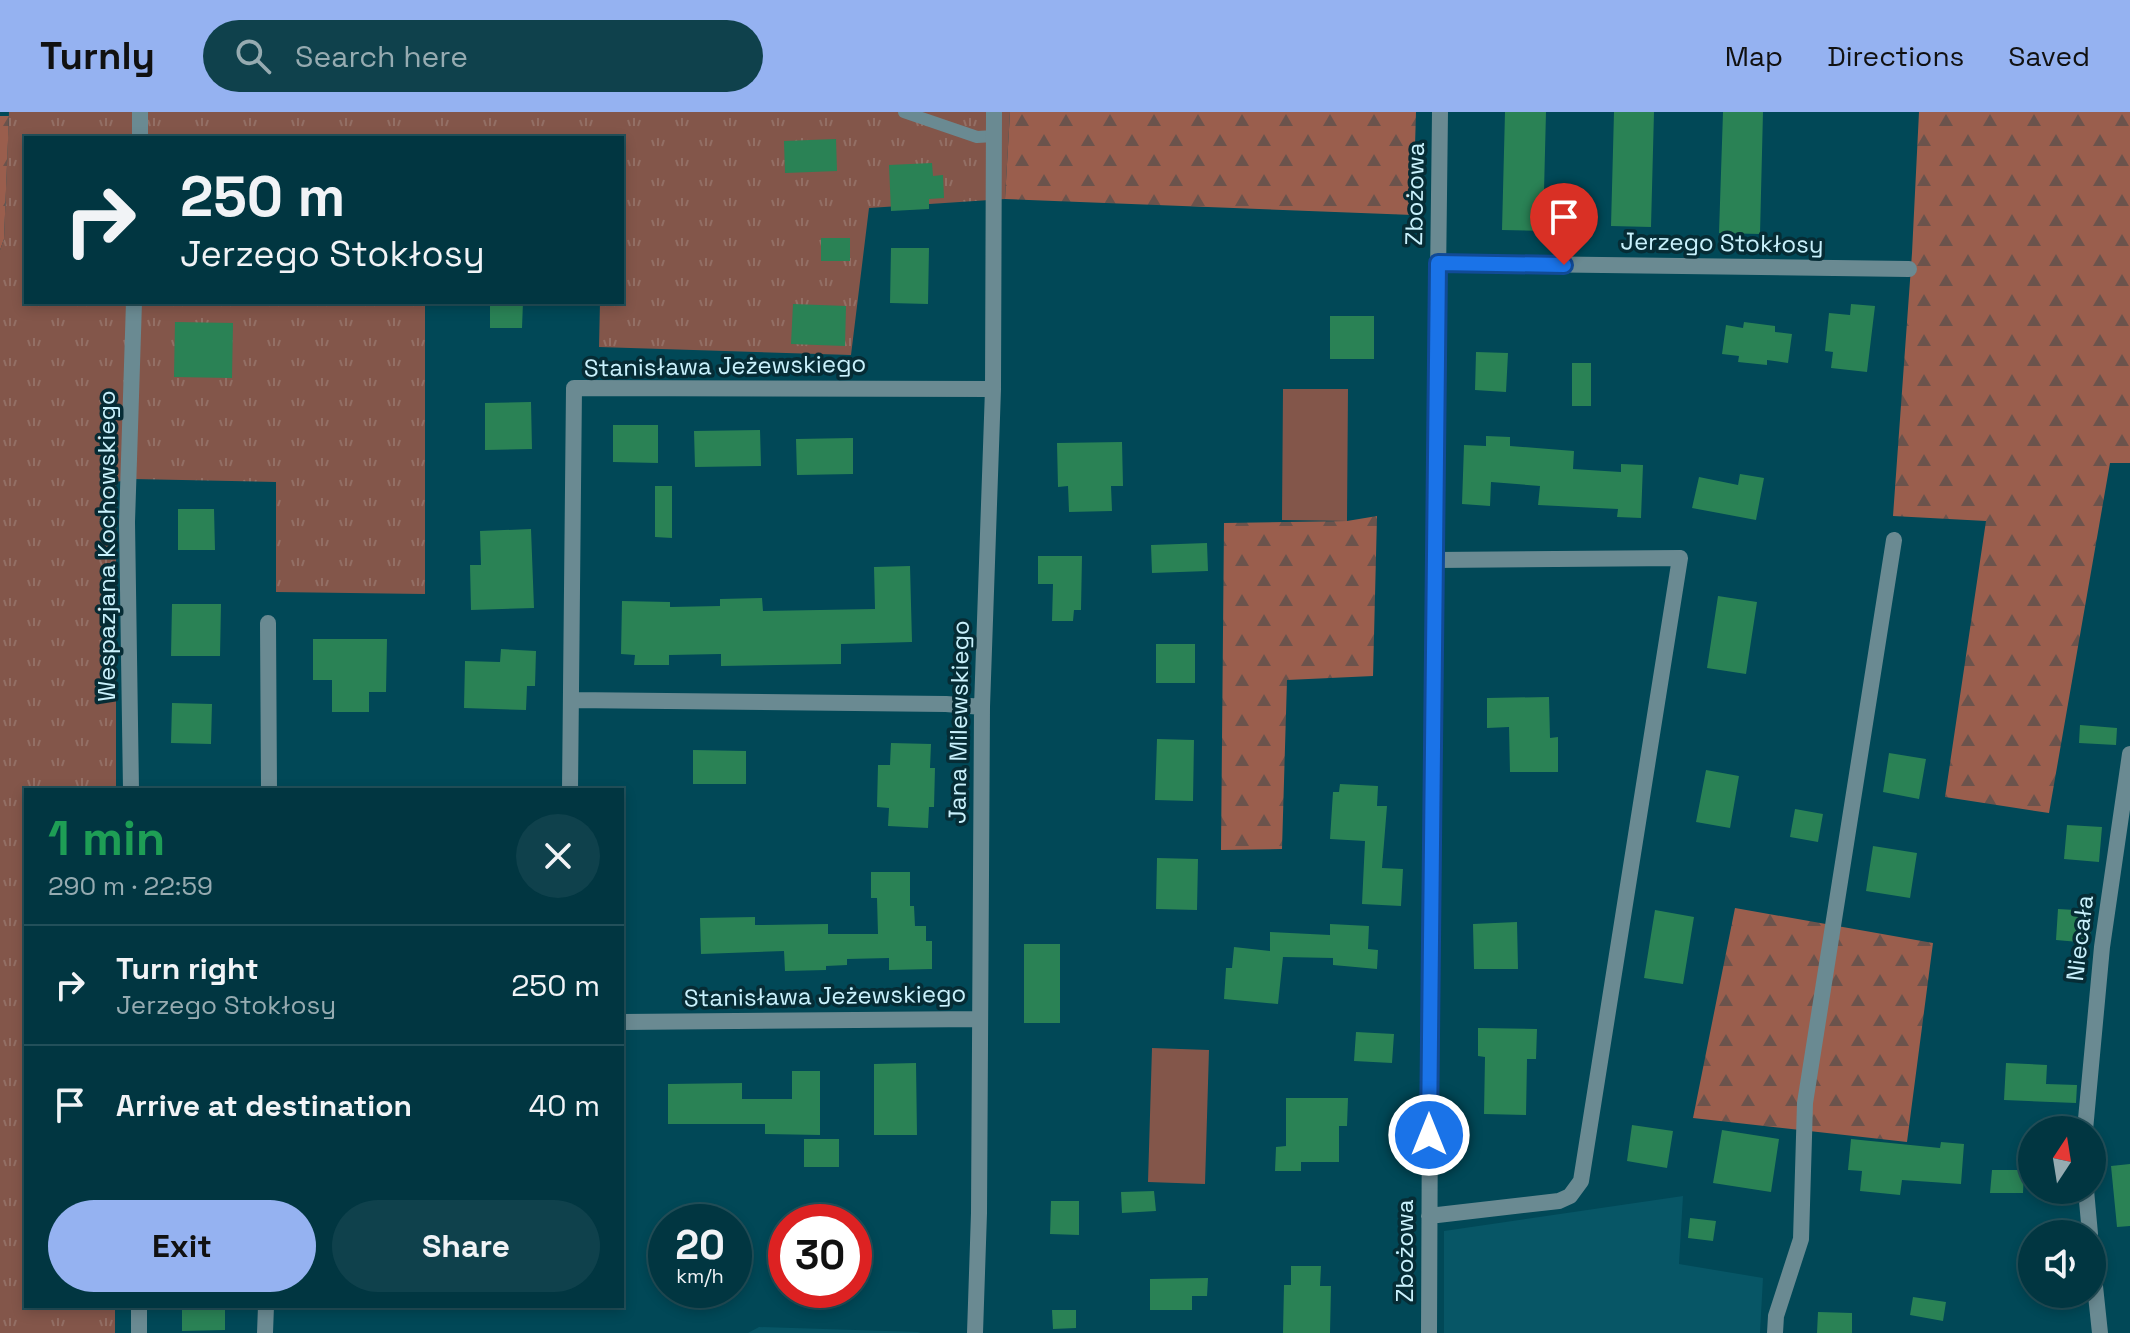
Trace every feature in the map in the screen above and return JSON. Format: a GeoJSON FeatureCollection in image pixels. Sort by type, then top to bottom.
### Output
{"type":"FeatureCollection","features":[{"type":"Feature","properties":{"kind":"street"},"geometry":{"type":"LineString","coordinates":[[140,112],[140,136]]}},
{"type":"Feature","properties":{"kind":"street","name":"Jana Milewskiego"},"geometry":{"type":"LineString","coordinates":[[975,1333],[982,707],[993,389],[994,112]]}},
{"type":"Feature","properties":{"kind":"street","name":"Zbożowa"},"geometry":{"type":"LineString","coordinates":[[1429,1333],[1440,112]]}},
{"type":"Feature","properties":{"kind":"street","name":"Jerzego Stokłosy"},"geometry":{"type":"LineString","coordinates":[[1438,263],[1909,269]]}},
{"type":"Feature","properties":{"kind":"street","name":"Wespazjana Kochowskiego"},"geometry":{"type":"LineString","coordinates":[[131,788],[127,522],[134,304]]}},
{"type":"Feature","properties":{"kind":"street","name":"Stanisława Jeżewskiego"},"geometry":{"type":"LineString","coordinates":[[570,788],[574,388],[993,389]]}},
{"type":"Feature","properties":{"kind":"street"},"geometry":{"type":"LineString","coordinates":[[1775,1333],[1776,1316],[1801,1239],[1805,1103],[1894,540]]}},
{"type":"Feature","properties":{"kind":"street"},"geometry":{"type":"LineString","coordinates":[[1429,1216],[1559,1201],[1570,1196],[1581,1181],[1680,558],[1435,560]]}},
{"type":"Feature","properties":{"kind":"street"},"geometry":{"type":"LineString","coordinates":[[268,623],[269,788]]}},
{"type":"Feature","properties":{"kind":"street"},"geometry":{"type":"LineString","coordinates":[[571,700],[982,707]]}},
{"type":"Feature","properties":{"kind":"street","name":"Niecała"},"geometry":{"type":"LineString","coordinates":[[2086,1116],[2102,947],[2130,754]]}},
{"type":"Feature","properties":{"kind":"street","name":"Stanisława Jeżewskiego"},"geometry":{"type":"LineString","coordinates":[[624,1022],[980,1019]]}},
{"type":"Feature","properties":{"kind":"street"},"geometry":{"type":"LineString","coordinates":[[139,1308],[139,1333]]}},
{"type":"Feature","properties":{"kind":"street"},"geometry":{"type":"LineString","coordinates":[[265,1333],[266,1308]]}},
{"type":"Feature","properties":{"kind":"street"},"geometry":{"type":"LineString","coordinates":[[2097,1308],[2100,1333]]}},
{"type":"Feature","properties":{"kind":"lane"},"geometry":{"type":"LineString","coordinates":[[904,112],[977,137],[994,136]]}},
{"type":"Feature","properties":{"kind":"shaded area"},"geometry":{"type":"Polygon","coordinates":[[[1683,1196],[1679,1264],[1763,1278],[1760,1333],[1444,1333],[1444,1231],[1683,1196]]]}},
{"type":"Feature","properties":{"kind":"shaded area"},"geometry":{"type":"Polygon","coordinates":[[[759,1327],[918,1332],[921,1333],[748,1333],[759,1327]]]}},
{"type":"Feature","properties":{"kind":"green space"},"geometry":{"type":"Polygon","coordinates":[[[9,112],[1010,112],[1005,199],[869,208],[851,355],[599,347],[600,304],[624,304],[624,136],[24,136],[24,304],[425,304],[425,594],[276,592],[276,482],[133,479],[116,482],[116,788],[24,788],[24,1308],[115,1308],[115,1333],[0,1333],[0,250],[4,239],[9,112]]]}},
{"type":"Feature","properties":{"kind":"green space"},"geometry":{"type":"Polygon","coordinates":[[[1010,112],[1416,112],[1413,215],[1005,199],[1010,112]]]}},
{"type":"Feature","properties":{"kind":"green space"},"geometry":{"type":"Polygon","coordinates":[[[1919,112],[2130,112],[2130,463],[2110,463],[2049,813],[1945,797],[1986,521],[1893,516],[1919,112]]]}},
{"type":"Feature","properties":{"kind":"green space"},"geometry":{"type":"Polygon","coordinates":[[[0,116],[9,116],[4,239],[0,250],[0,116]]]}},
{"type":"Feature","properties":{"kind":"green space"},"geometry":{"type":"Polygon","coordinates":[[[1283,389],[1348,389],[1347,521],[1282,520],[1283,389]]]}},
{"type":"Feature","properties":{"kind":"green space"},"geometry":{"type":"Polygon","coordinates":[[[1377,516],[1373,676],[1287,680],[1282,849],[1221,850],[1224,523],[1347,521],[1377,516]]]}},
{"type":"Feature","properties":{"kind":"green space"},"geometry":{"type":"Polygon","coordinates":[[[1735,908],[1933,943],[1907,1142],[1693,1118],[1735,908]]]}},
{"type":"Feature","properties":{"kind":"green space"},"geometry":{"type":"Polygon","coordinates":[[[1152,1048],[1209,1050],[1205,1184],[1148,1182],[1152,1048]]]}},
{"type":"Feature","properties":{"kind":"building"},"geometry":{"type":"Polygon","coordinates":[[[1505,112],[1546,112],[1543,231],[1502,230],[1505,112]]]}},
{"type":"Feature","properties":{"kind":"building"},"geometry":{"type":"Polygon","coordinates":[[[1614,112],[1654,112],[1651,227],[1611,226],[1614,112]]]}},
{"type":"Feature","properties":{"kind":"building"},"geometry":{"type":"Polygon","coordinates":[[[1723,112],[1763,112],[1760,234],[1719,233],[1723,112]]]}},
{"type":"Feature","properties":{"kind":"building"},"geometry":{"type":"Polygon","coordinates":[[[836,139],[837,171],[785,173],[784,141],[836,139]]]}},
{"type":"Feature","properties":{"kind":"building"},"geometry":{"type":"Polygon","coordinates":[[[932,163],[933,176],[943,175],[944,198],[929,199],[929,209],[891,211],[889,165],[932,163]]]}},
{"type":"Feature","properties":{"kind":"building"},"geometry":{"type":"Polygon","coordinates":[[[821,238],[850,238],[850,261],[821,261],[821,238]]]}},
{"type":"Feature","properties":{"kind":"building"},"geometry":{"type":"Polygon","coordinates":[[[891,248],[929,248],[928,304],[890,303],[891,248]]]}},
{"type":"Feature","properties":{"kind":"building"},"geometry":{"type":"Polygon","coordinates":[[[490,304],[523,304],[522,328],[490,328],[490,304]]]}},
{"type":"Feature","properties":{"kind":"building"},"geometry":{"type":"Polygon","coordinates":[[[793,304],[846,306],[845,346],[791,344],[793,304]]]}},
{"type":"Feature","properties":{"kind":"building"},"geometry":{"type":"Polygon","coordinates":[[[1851,304],[1875,306],[1867,372],[1831,368],[1833,352],[1825,351],[1829,313],[1850,315],[1851,304]]]}},
{"type":"Feature","properties":{"kind":"building"},"geometry":{"type":"Polygon","coordinates":[[[1330,316],[1374,316],[1374,359],[1330,359],[1330,316]]]}},
{"type":"Feature","properties":{"kind":"building"},"geometry":{"type":"Polygon","coordinates":[[[175,322],[233,323],[232,378],[174,377],[175,322]]]}},
{"type":"Feature","properties":{"kind":"building"},"geometry":{"type":"Polygon","coordinates":[[[1744,322],[1775,326],[1775,332],[1792,334],[1788,363],[1767,360],[1767,365],[1738,362],[1739,356],[1722,354],[1726,325],[1743,328],[1744,322]]]}},
{"type":"Feature","properties":{"kind":"building"},"geometry":{"type":"Polygon","coordinates":[[[1476,352],[1508,353],[1506,392],[1475,390],[1476,352]]]}},
{"type":"Feature","properties":{"kind":"building"},"geometry":{"type":"Polygon","coordinates":[[[1572,363],[1591,363],[1591,406],[1572,406],[1572,363]]]}},
{"type":"Feature","properties":{"kind":"building"},"geometry":{"type":"Polygon","coordinates":[[[531,402],[532,449],[485,450],[485,403],[531,402]]]}},
{"type":"Feature","properties":{"kind":"building"},"geometry":{"type":"Polygon","coordinates":[[[613,425],[658,425],[658,463],[613,462],[613,425]]]}},
{"type":"Feature","properties":{"kind":"building"},"geometry":{"type":"Polygon","coordinates":[[[760,430],[761,466],[695,467],[694,431],[760,430]]]}},
{"type":"Feature","properties":{"kind":"building"},"geometry":{"type":"Polygon","coordinates":[[[1486,436],[1510,437],[1510,446],[1574,451],[1573,469],[1621,472],[1621,464],[1643,465],[1641,518],[1617,517],[1618,509],[1538,505],[1540,486],[1491,482],[1490,506],[1462,504],[1464,445],[1486,446],[1486,436]]]}},
{"type":"Feature","properties":{"kind":"building"},"geometry":{"type":"Polygon","coordinates":[[[853,438],[853,474],[797,475],[796,439],[853,438]]]}},
{"type":"Feature","properties":{"kind":"building"},"geometry":{"type":"Polygon","coordinates":[[[1122,442],[1123,486],[1111,486],[1112,511],[1069,512],[1068,486],[1058,487],[1057,443],[1122,442]]]}},
{"type":"Feature","properties":{"kind":"building"},"geometry":{"type":"Polygon","coordinates":[[[1740,474],[1764,478],[1756,520],[1692,508],[1699,477],[1738,485],[1740,474]]]}},
{"type":"Feature","properties":{"kind":"building"},"geometry":{"type":"Polygon","coordinates":[[[655,486],[672,486],[672,538],[655,537],[655,486]]]}},
{"type":"Feature","properties":{"kind":"building"},"geometry":{"type":"Polygon","coordinates":[[[178,509],[214,509],[215,550],[178,550],[178,509]]]}},
{"type":"Feature","properties":{"kind":"building"},"geometry":{"type":"Polygon","coordinates":[[[531,529],[534,608],[471,610],[470,565],[481,565],[480,531],[531,529]]]}},
{"type":"Feature","properties":{"kind":"building"},"geometry":{"type":"Polygon","coordinates":[[[1207,543],[1208,571],[1152,573],[1151,545],[1207,543]]]}},
{"type":"Feature","properties":{"kind":"building"},"geometry":{"type":"Polygon","coordinates":[[[1038,556],[1082,556],[1081,610],[1074,610],[1073,621],[1052,621],[1053,584],[1038,584],[1038,556]]]}},
{"type":"Feature","properties":{"kind":"building"},"geometry":{"type":"Polygon","coordinates":[[[910,566],[912,642],[841,644],[841,664],[721,666],[721,654],[669,655],[669,665],[634,665],[635,655],[621,654],[622,601],[670,602],[670,607],[720,606],[720,599],[762,598],[763,611],[875,609],[874,567],[910,566]]]}},
{"type":"Feature","properties":{"kind":"building"},"geometry":{"type":"Polygon","coordinates":[[[1718,596],[1757,602],[1746,674],[1707,668],[1718,596]]]}},
{"type":"Feature","properties":{"kind":"building"},"geometry":{"type":"Polygon","coordinates":[[[172,604],[221,604],[220,656],[171,656],[172,604]]]}},
{"type":"Feature","properties":{"kind":"building"},"geometry":{"type":"Polygon","coordinates":[[[313,639],[387,639],[386,692],[369,692],[369,712],[332,712],[332,680],[313,680],[313,639]]]}},
{"type":"Feature","properties":{"kind":"building"},"geometry":{"type":"Polygon","coordinates":[[[1156,644],[1195,644],[1195,683],[1156,683],[1156,644]]]}},
{"type":"Feature","properties":{"kind":"building"},"geometry":{"type":"Polygon","coordinates":[[[501,649],[536,651],[535,686],[527,686],[526,710],[464,708],[465,661],[500,662],[501,649]]]}},
{"type":"Feature","properties":{"kind":"building"},"geometry":{"type":"Polygon","coordinates":[[[1549,697],[1550,738],[1558,737],[1558,772],[1510,772],[1509,727],[1487,728],[1487,698],[1549,697]]]}},
{"type":"Feature","properties":{"kind":"building"},"geometry":{"type":"Polygon","coordinates":[[[172,703],[212,704],[211,744],[171,743],[172,703]]]}},
{"type":"Feature","properties":{"kind":"building"},"geometry":{"type":"Polygon","coordinates":[[[2080,725],[2117,728],[2116,745],[2079,743],[2080,725]]]}},
{"type":"Feature","properties":{"kind":"building"},"geometry":{"type":"Polygon","coordinates":[[[1157,739],[1194,740],[1193,801],[1155,800],[1157,739]]]}},
{"type":"Feature","properties":{"kind":"building"},"geometry":{"type":"Polygon","coordinates":[[[891,743],[931,744],[930,768],[935,768],[934,807],[929,807],[928,828],[888,826],[889,808],[877,807],[878,765],[890,765],[891,743]]]}},
{"type":"Feature","properties":{"kind":"building"},"geometry":{"type":"Polygon","coordinates":[[[693,750],[746,751],[746,784],[693,784],[693,750]]]}},
{"type":"Feature","properties":{"kind":"building"},"geometry":{"type":"Polygon","coordinates":[[[1889,753],[1926,759],[1919,799],[1883,792],[1889,753]]]}},
{"type":"Feature","properties":{"kind":"building"},"geometry":{"type":"Polygon","coordinates":[[[1706,770],[1739,776],[1730,828],[1696,822],[1706,770]]]}},
{"type":"Feature","properties":{"kind":"building"},"geometry":{"type":"Polygon","coordinates":[[[1340,784],[1378,786],[1377,806],[1387,806],[1382,868],[1403,869],[1401,906],[1362,904],[1365,841],[1330,839],[1333,792],[1339,792],[1340,784]]]}},
{"type":"Feature","properties":{"kind":"building"},"geometry":{"type":"Polygon","coordinates":[[[1795,809],[1823,814],[1818,842],[1790,837],[1795,809]]]}},
{"type":"Feature","properties":{"kind":"building"},"geometry":{"type":"Polygon","coordinates":[[[2067,825],[2102,827],[2099,862],[2064,859],[2067,825]]]}},
{"type":"Feature","properties":{"kind":"building"},"geometry":{"type":"Polygon","coordinates":[[[1873,846],[1917,853],[1910,898],[1866,891],[1873,846]]]}},
{"type":"Feature","properties":{"kind":"building"},"geometry":{"type":"Polygon","coordinates":[[[1157,858],[1198,859],[1197,910],[1156,909],[1157,858]]]}},
{"type":"Feature","properties":{"kind":"building"},"geometry":{"type":"Polygon","coordinates":[[[871,872],[910,872],[910,906],[914,906],[915,926],[926,926],[926,941],[932,941],[932,969],[889,970],[889,958],[847,959],[847,965],[826,966],[826,970],[785,971],[784,951],[701,954],[700,918],[755,917],[755,925],[828,924],[828,934],[878,934],[877,898],[871,898],[871,872]]]}},
{"type":"Feature","properties":{"kind":"building"},"geometry":{"type":"Polygon","coordinates":[[[2058,909],[2092,911],[2090,943],[2056,940],[2058,909]]]}},
{"type":"Feature","properties":{"kind":"building"},"geometry":{"type":"Polygon","coordinates":[[[1655,910],[1694,917],[1683,984],[1644,978],[1655,910]]]}},
{"type":"Feature","properties":{"kind":"building"},"geometry":{"type":"Polygon","coordinates":[[[1517,922],[1518,969],[1474,969],[1473,924],[1517,922]]]}},
{"type":"Feature","properties":{"kind":"building"},"geometry":{"type":"Polygon","coordinates":[[[1330,924],[1369,926],[1368,949],[1378,950],[1377,969],[1333,965],[1333,958],[1283,957],[1278,1004],[1224,999],[1226,968],[1232,968],[1234,947],[1270,951],[1270,932],[1330,935],[1330,924]]]}},
{"type":"Feature","properties":{"kind":"building"},"geometry":{"type":"Polygon","coordinates":[[[1024,944],[1060,944],[1060,1023],[1024,1023],[1024,944]]]}},
{"type":"Feature","properties":{"kind":"building"},"geometry":{"type":"Polygon","coordinates":[[[1478,1028],[1537,1029],[1536,1059],[1527,1059],[1526,1115],[1484,1114],[1485,1057],[1478,1056],[1478,1028]]]}},
{"type":"Feature","properties":{"kind":"building"},"geometry":{"type":"Polygon","coordinates":[[[1356,1032],[1394,1034],[1392,1063],[1354,1061],[1356,1032]]]}},
{"type":"Feature","properties":{"kind":"building"},"geometry":{"type":"Polygon","coordinates":[[[916,1063],[917,1135],[874,1135],[874,1064],[916,1063]]]}},
{"type":"Feature","properties":{"kind":"building"},"geometry":{"type":"Polygon","coordinates":[[[2006,1063],[2047,1065],[2046,1084],[2077,1085],[2076,1103],[2004,1100],[2006,1063]]]}},
{"type":"Feature","properties":{"kind":"building"},"geometry":{"type":"Polygon","coordinates":[[[792,1071],[820,1071],[820,1135],[765,1134],[765,1124],[668,1124],[668,1084],[742,1083],[742,1099],[792,1099],[792,1071]]]}},
{"type":"Feature","properties":{"kind":"building"},"geometry":{"type":"Polygon","coordinates":[[[1286,1098],[1348,1098],[1347,1126],[1339,1126],[1339,1162],[1301,1162],[1301,1171],[1275,1171],[1276,1147],[1286,1146],[1286,1098]]]}},
{"type":"Feature","properties":{"kind":"building"},"geometry":{"type":"Polygon","coordinates":[[[1632,1125],[1673,1131],[1667,1168],[1627,1161],[1632,1125]]]}},
{"type":"Feature","properties":{"kind":"building"},"geometry":{"type":"Polygon","coordinates":[[[1722,1130],[1779,1139],[1771,1192],[1713,1183],[1722,1130]]]}},
{"type":"Feature","properties":{"kind":"building"},"geometry":{"type":"Polygon","coordinates":[[[804,1139],[839,1139],[839,1167],[804,1167],[804,1139]]]}},
{"type":"Feature","properties":{"kind":"building"},"geometry":{"type":"Polygon","coordinates":[[[1851,1139],[1940,1148],[1941,1142],[1964,1144],[1961,1184],[1902,1180],[1900,1195],[1860,1191],[1862,1171],[1848,1170],[1851,1139]]]}},
{"type":"Feature","properties":{"kind":"building"},"geometry":{"type":"Polygon","coordinates":[[[2130,1164],[2130,1226],[2117,1227],[2111,1166],[2130,1164]]]}},
{"type":"Feature","properties":{"kind":"building"},"geometry":{"type":"Polygon","coordinates":[[[1992,1170],[2018,1170],[2018,1193],[1990,1193],[1992,1170]]]}},
{"type":"Feature","properties":{"kind":"building"},"geometry":{"type":"Polygon","coordinates":[[[1154,1191],[1156,1211],[1122,1213],[1121,1192],[1154,1191]]]}},
{"type":"Feature","properties":{"kind":"building"},"geometry":{"type":"Polygon","coordinates":[[[1051,1201],[1079,1201],[1079,1235],[1050,1234],[1051,1201]]]}},
{"type":"Feature","properties":{"kind":"building"},"geometry":{"type":"Polygon","coordinates":[[[1690,1218],[1716,1221],[1713,1241],[1688,1238],[1690,1218]]]}},
{"type":"Feature","properties":{"kind":"building"},"geometry":{"type":"Polygon","coordinates":[[[1291,1266],[1321,1266],[1320,1286],[1331,1286],[1330,1333],[1283,1333],[1284,1285],[1291,1285],[1291,1266]]]}},
{"type":"Feature","properties":{"kind":"building"},"geometry":{"type":"Polygon","coordinates":[[[1208,1278],[1207,1296],[1192,1296],[1192,1310],[1150,1310],[1150,1279],[1208,1278]]]}},
{"type":"Feature","properties":{"kind":"building"},"geometry":{"type":"Polygon","coordinates":[[[1913,1297],[1946,1302],[1943,1321],[1910,1315],[1913,1297]]]}},
{"type":"Feature","properties":{"kind":"building"},"geometry":{"type":"Polygon","coordinates":[[[182,1308],[225,1308],[225,1330],[182,1331],[182,1308]]]}},
{"type":"Feature","properties":{"kind":"building"},"geometry":{"type":"Polygon","coordinates":[[[1052,1310],[1076,1310],[1076,1328],[1053,1329],[1052,1310]]]}},
{"type":"Feature","properties":{"kind":"building"},"geometry":{"type":"Polygon","coordinates":[[[1818,1312],[1852,1313],[1852,1333],[1817,1333],[1818,1312]]]}},
{"type":"Feature","properties":{"kind":"route"},"geometry":{"type":"LineString","coordinates":[[1429,1135],[1438,263],[1564,265]]}}]}
